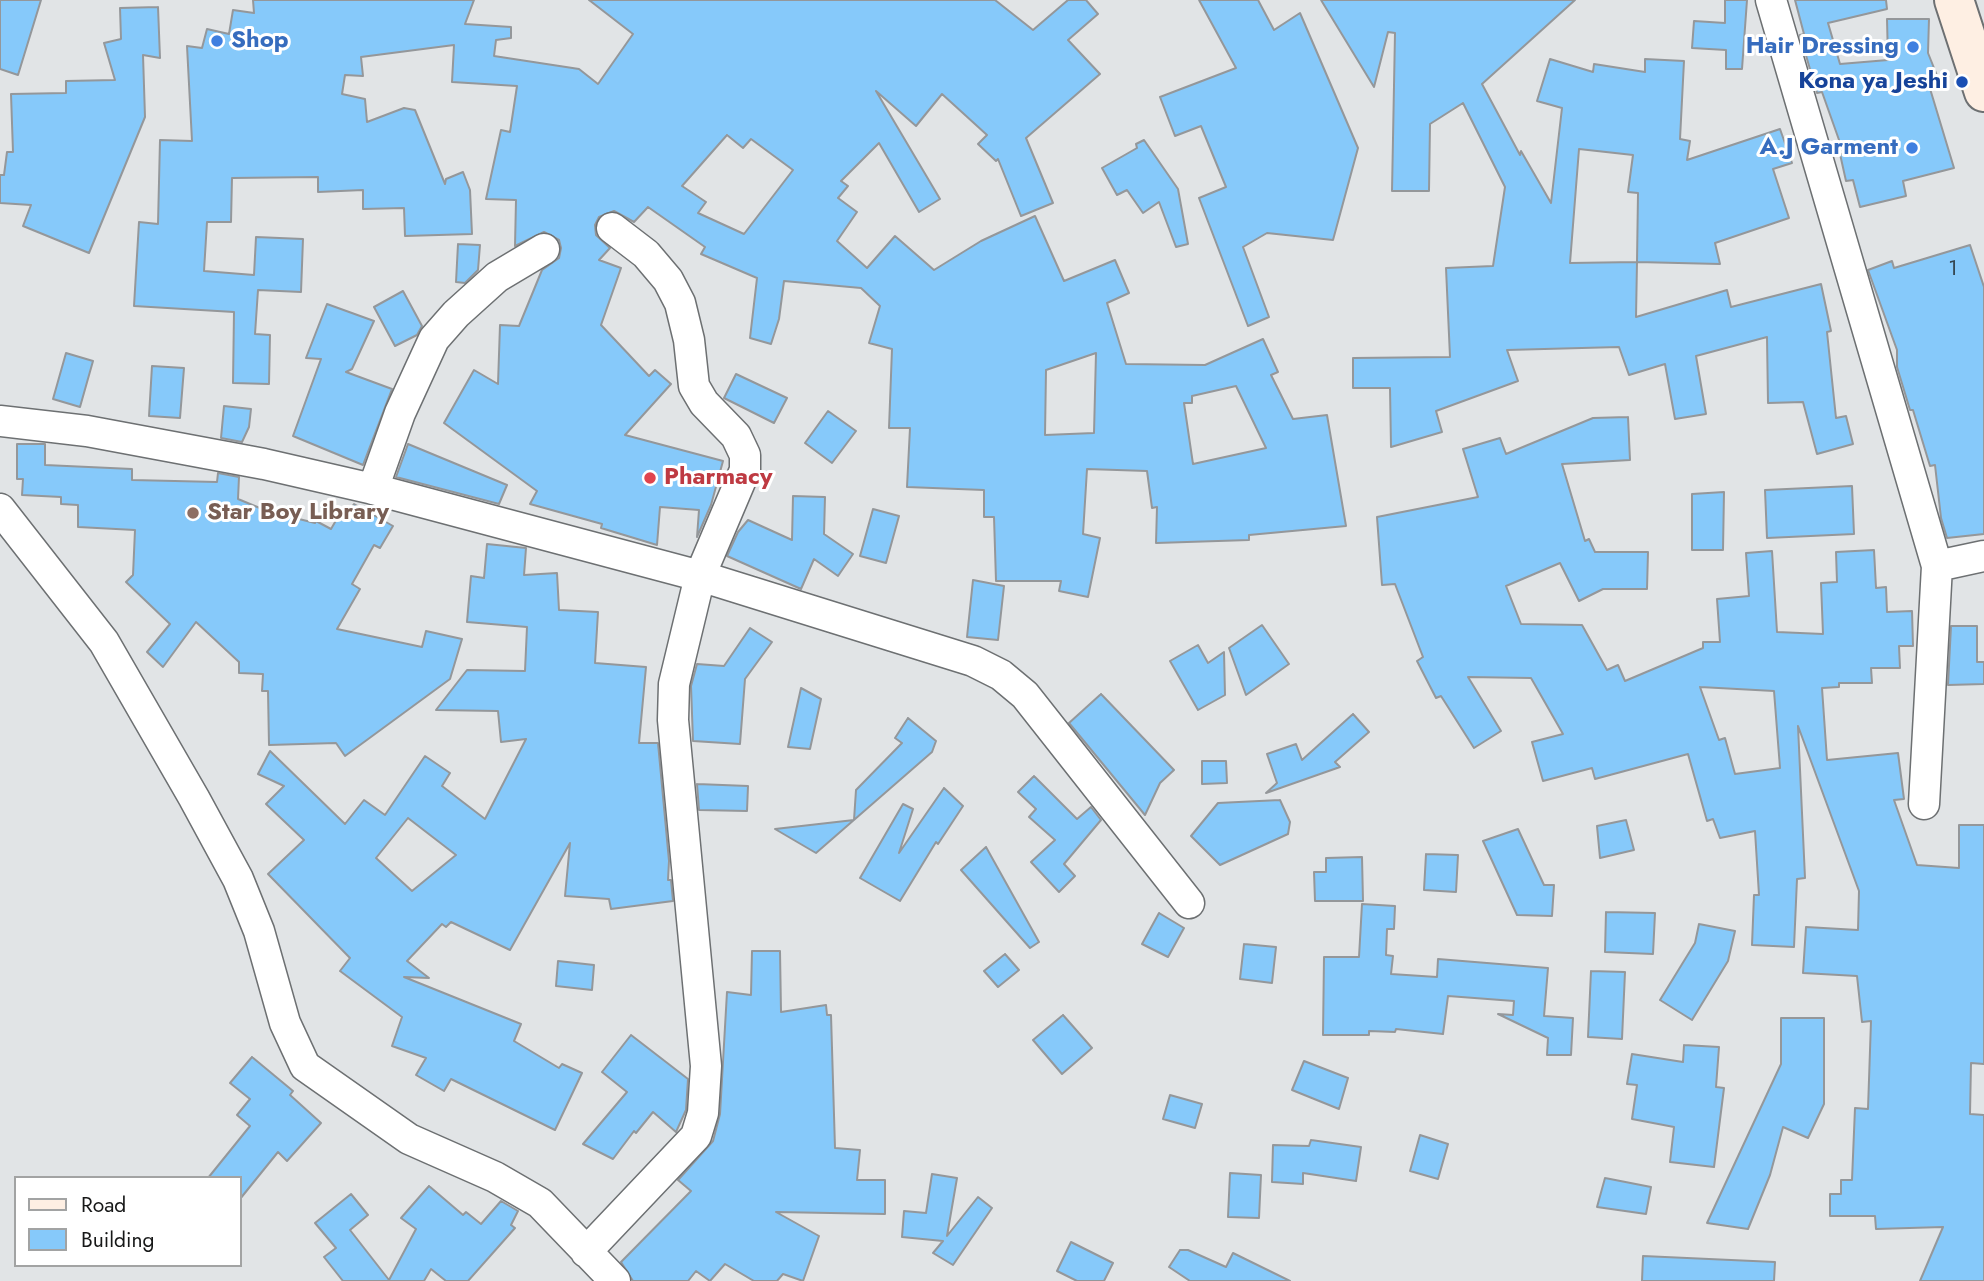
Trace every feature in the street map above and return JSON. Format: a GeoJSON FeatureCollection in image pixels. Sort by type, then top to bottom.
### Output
{"type":"FeatureCollection","features":[{"type":"Feature","properties":{"kind":"main road"},"geometry":{"type":"LineString","coordinates":[[1954,0],[1984,90]]}},
{"type":"Feature","properties":{"kind":"street"},"geometry":{"type":"LineString","coordinates":[[1771,0],[1937,566],[1924,804]]}},
{"type":"Feature","properties":{"kind":"street"},"geometry":{"type":"LineString","coordinates":[[586,1252],[696,1136],[703,1113],[706,1066],[697,947],[673,720],[674,684],[700,576],[745,470],[745,455],[736,436],[704,403],[694,386],[689,340],[680,303],[668,280],[646,254],[612,228]]}},
{"type":"Feature","properties":{"kind":"street"},"geometry":{"type":"LineString","coordinates":[[373,489],[400,413],[434,340],[475,295],[497,277],[544,249]]}},
{"type":"Feature","properties":{"kind":"street"},"geometry":{"type":"LineString","coordinates":[[0,421],[101,433],[264,464],[373,489],[700,576],[973,661],[1001,675],[1025,695],[1051,724],[1189,903]]}},
{"type":"Feature","properties":{"kind":"street"},"geometry":{"type":"LineString","coordinates":[[0,509],[104,642],[188,787],[238,879],[259,931],[285,1023],[305,1066],[410,1139],[495,1177],[540,1203],[565,1225],[586,1252],[615,1281]]}},
{"type":"Feature","properties":{"kind":"street"},"geometry":{"type":"LineString","coordinates":[[1937,566],[1984,556]]}},
{"type":"Feature","properties":{"kind":"building"},"geometry":{"type":"Polygon","coordinates":[[[0,0],[41,0],[18,75],[0,69],[0,0]]]}},
{"type":"Feature","properties":{"kind":"building"},"geometry":{"type":"Polygon","coordinates":[[[253,0],[474,0],[465,24],[511,27],[511,38],[496,40],[494,56],[579,69],[598,84],[633,34],[589,0],[995,0],[1033,30],[1068,0],[1086,0],[1098,14],[1068,40],[1100,74],[1026,138],[1053,203],[1021,216],[998,159],[996,161],[978,144],[987,135],[942,94],[916,126],[876,91],[940,199],[919,212],[879,143],[841,181],[848,186],[838,198],[857,212],[837,241],[867,268],[895,236],[934,270],[981,241],[1035,216],[1064,281],[1115,260],[1129,293],[1107,303],[1126,364],[1205,365],[1263,339],[1278,372],[1271,375],[1293,419],[1327,415],[1346,526],[1249,535],[1249,540],[1156,543],[1157,507],[1152,508],[1147,471],[1087,469],[1083,534],[1100,538],[1088,597],[1059,591],[1061,581],[996,581],[994,517],[984,517],[984,490],[907,487],[910,428],[889,428],[892,349],[869,343],[880,306],[861,288],[784,281],[779,319],[771,344],[750,338],[757,278],[701,254],[705,247],[648,207],[634,222],[614,211],[599,217],[595,225],[596,235],[610,248],[599,260],[621,268],[601,325],[649,376],[655,370],[671,384],[625,435],[723,461],[711,505],[697,537],[699,510],[660,507],[657,545],[601,528],[602,524],[530,504],[537,491],[444,423],[474,370],[498,384],[500,325],[519,326],[542,270],[559,258],[561,248],[559,240],[544,232],[515,246],[516,200],[486,199],[501,130],[510,132],[517,86],[452,82],[454,45],[361,57],[363,76],[345,75],[342,94],[365,99],[367,122],[404,108],[415,110],[445,184],[446,179],[463,172],[470,190],[472,234],[405,236],[404,208],[363,209],[363,190],[318,192],[318,177],[232,178],[231,222],[207,222],[204,271],[254,275],[256,237],[303,239],[301,292],[258,290],[255,334],[270,335],[269,384],[233,383],[234,312],[134,306],[139,222],[158,224],[160,140],[192,141],[187,46],[202,48],[207,29],[229,34],[233,10],[254,13],[253,0]],[[727,135],[682,186],[706,202],[698,213],[744,234],[793,170],[751,139],[743,148],[727,135]],[[1096,353],[1046,370],[1045,435],[1094,433],[1096,353]],[[1236,386],[1192,396],[1192,403],[1184,403],[1193,464],[1266,448],[1236,386]]]}},
{"type":"Feature","properties":{"kind":"building"},"geometry":{"type":"Polygon","coordinates":[[[1199,0],[1258,0],[1274,30],[1300,13],[1358,148],[1333,240],[1267,233],[1243,247],[1269,317],[1248,326],[1199,198],[1226,187],[1201,126],[1175,136],[1160,97],[1236,68],[1199,0]]]}},
{"type":"Feature","properties":{"kind":"building"},"geometry":{"type":"Polygon","coordinates":[[[1321,0],[1575,0],[1482,84],[1520,155],[1521,151],[1551,203],[1562,108],[1537,101],[1550,59],[1593,72],[1594,64],[1645,72],[1645,59],[1684,61],[1680,139],[1690,141],[1687,160],[1780,129],[1792,163],[1773,169],[1789,218],[1715,243],[1720,264],[1637,262],[1636,317],[1727,290],[1731,307],[1821,284],[1831,331],[1827,332],[1836,418],[1846,416],[1853,444],[1817,454],[1803,402],[1768,403],[1767,337],[1696,356],[1706,414],[1675,419],[1665,364],[1629,375],[1619,347],[1507,350],[1518,381],[1436,411],[1442,432],[1391,447],[1390,388],[1353,388],[1353,358],[1450,357],[1446,268],[1493,266],[1505,187],[1463,103],[1430,124],[1429,191],[1392,191],[1395,33],[1388,32],[1374,87],[1321,0]],[[1579,149],[1570,263],[1637,262],[1638,193],[1628,192],[1633,155],[1579,149]]]}},
{"type":"Feature","properties":{"kind":"building"},"geometry":{"type":"Polygon","coordinates":[[[1725,0],[1747,0],[1742,69],[1726,69],[1726,50],[1692,48],[1694,21],[1725,23],[1725,0]]]}},
{"type":"Feature","properties":{"kind":"building"},"geometry":{"type":"Polygon","coordinates":[[[1795,0],[1886,0],[1887,9],[1828,23],[1840,64],[1888,60],[1887,19],[1929,19],[1928,53],[1938,78],[1928,82],[1954,168],[1903,181],[1906,196],[1860,207],[1853,180],[1846,181],[1840,154],[1844,154],[1822,92],[1817,93],[1800,35],[1804,34],[1795,0]]]}},
{"type":"Feature","properties":{"kind":"building"},"geometry":{"type":"Polygon","coordinates":[[[158,7],[160,58],[143,55],[145,117],[89,253],[23,226],[31,205],[0,203],[0,175],[4,175],[7,152],[13,152],[11,94],[66,93],[66,81],[115,80],[104,43],[121,39],[120,8],[158,7]]]}},
{"type":"Feature","properties":{"kind":"building"},"geometry":{"type":"Polygon","coordinates":[[[1144,140],[1178,189],[1188,244],[1176,247],[1159,202],[1143,213],[1127,190],[1117,195],[1102,168],[1137,148],[1136,144],[1144,140]]]}},
{"type":"Feature","properties":{"kind":"building"},"geometry":{"type":"Polygon","coordinates":[[[458,244],[480,245],[478,270],[465,283],[456,282],[458,244]]]}},
{"type":"Feature","properties":{"kind":"building"},"geometry":{"type":"Polygon","coordinates":[[[1970,245],[1984,287],[1984,534],[1947,538],[1941,518],[1935,465],[1930,466],[1913,410],[1910,410],[1897,367],[1897,350],[1868,270],[1892,261],[1894,268],[1970,245]]]}},
{"type":"Feature","properties":{"kind":"building"},"geometry":{"type":"Polygon","coordinates":[[[403,291],[422,326],[417,335],[395,346],[374,307],[403,291]]]}},
{"type":"Feature","properties":{"kind":"building"},"geometry":{"type":"Polygon","coordinates":[[[327,304],[374,321],[352,369],[346,372],[392,389],[363,465],[293,436],[321,359],[306,358],[327,304]]]}},
{"type":"Feature","properties":{"kind":"building"},"geometry":{"type":"Polygon","coordinates":[[[66,353],[93,361],[80,407],[53,399],[66,353]]]}},
{"type":"Feature","properties":{"kind":"building"},"geometry":{"type":"Polygon","coordinates":[[[152,366],[184,368],[180,418],[149,416],[152,366]]]}},
{"type":"Feature","properties":{"kind":"building"},"geometry":{"type":"Polygon","coordinates":[[[736,374],[787,398],[774,423],[724,398],[736,374]]]}},
{"type":"Feature","properties":{"kind":"building"},"geometry":{"type":"Polygon","coordinates":[[[224,406],[251,409],[249,427],[242,442],[221,438],[224,406]]]}},
{"type":"Feature","properties":{"kind":"building"},"geometry":{"type":"Polygon","coordinates":[[[828,411],[856,431],[832,463],[805,443],[828,411]]]}},
{"type":"Feature","properties":{"kind":"building"},"geometry":{"type":"Polygon","coordinates":[[[1628,417],[1630,460],[1562,464],[1585,541],[1589,539],[1595,552],[1648,552],[1647,589],[1603,589],[1579,601],[1560,563],[1506,586],[1521,624],[1582,625],[1607,670],[1618,665],[1625,681],[1703,648],[1703,642],[1720,642],[1717,599],[1749,596],[1746,553],[1772,551],[1777,632],[1823,634],[1821,583],[1837,582],[1836,552],[1874,550],[1876,588],[1886,587],[1887,612],[1912,611],[1913,646],[1899,646],[1900,668],[1871,668],[1872,683],[1839,683],[1839,687],[1822,688],[1827,760],[1898,753],[1904,799],[1894,800],[1917,865],[1959,868],[1959,825],[1984,825],[1984,1064],[1971,1063],[1970,1114],[1984,1115],[1984,1281],[1920,1281],[1943,1227],[1876,1229],[1875,1216],[1830,1216],[1830,1194],[1841,1194],[1841,1180],[1852,1180],[1855,1108],[1868,1109],[1871,1021],[1862,1022],[1857,976],[1803,973],[1806,927],[1858,930],[1859,891],[1798,726],[1805,878],[1797,879],[1794,947],[1752,945],[1754,895],[1759,895],[1755,831],[1720,838],[1713,819],[1707,821],[1688,754],[1595,779],[1592,768],[1543,781],[1532,742],[1563,734],[1531,678],[1468,677],[1501,731],[1474,748],[1441,696],[1436,698],[1417,661],[1423,657],[1395,584],[1382,585],[1377,517],[1478,497],[1463,449],[1500,438],[1506,454],[1593,418],[1628,417]],[[1700,687],[1719,740],[1725,738],[1735,774],[1780,768],[1774,691],[1700,687]]]}},
{"type":"Feature","properties":{"kind":"building"},"geometry":{"type":"Polygon","coordinates":[[[17,444],[45,444],[45,465],[132,469],[132,480],[217,482],[218,473],[239,477],[238,499],[267,511],[315,523],[316,521],[331,529],[338,517],[342,520],[354,504],[393,526],[380,548],[374,545],[352,584],[360,589],[337,629],[422,647],[426,631],[462,639],[450,679],[345,756],[336,743],[269,745],[268,691],[262,691],[263,674],[239,673],[239,662],[196,622],[163,667],[147,652],[170,624],[126,582],[133,575],[135,530],[78,527],[78,505],[61,504],[61,497],[22,495],[23,479],[17,479],[17,444]]]}},
{"type":"Feature","properties":{"kind":"building"},"geometry":{"type":"Polygon","coordinates":[[[408,444],[507,485],[499,504],[396,477],[408,444]]]}},
{"type":"Feature","properties":{"kind":"building"},"geometry":{"type":"Polygon","coordinates":[[[1852,486],[1854,534],[1767,538],[1765,490],[1852,486]]]}},
{"type":"Feature","properties":{"kind":"building"},"geometry":{"type":"Polygon","coordinates":[[[1724,492],[1723,550],[1692,550],[1692,494],[1724,492]]]}},
{"type":"Feature","properties":{"kind":"building"},"geometry":{"type":"Polygon","coordinates":[[[793,496],[825,497],[824,534],[853,554],[838,576],[814,559],[801,589],[727,556],[738,532],[748,520],[792,540],[793,496]]]}},
{"type":"Feature","properties":{"kind":"building"},"geometry":{"type":"Polygon","coordinates":[[[873,509],[899,516],[886,563],[860,556],[873,509]]]}},
{"type":"Feature","properties":{"kind":"building"},"geometry":{"type":"Polygon","coordinates":[[[487,544],[526,548],[524,575],[557,573],[559,610],[598,612],[595,663],[646,667],[639,743],[658,743],[669,861],[668,880],[671,880],[673,901],[611,909],[609,899],[565,896],[570,843],[510,950],[451,922],[446,927],[442,924],[407,961],[429,978],[404,977],[521,1024],[514,1041],[559,1068],[562,1064],[582,1073],[555,1130],[451,1079],[444,1091],[416,1075],[426,1058],[392,1046],[402,1017],[340,971],[350,958],[268,874],[304,840],[266,804],[284,786],[258,774],[270,751],[345,824],[364,800],[385,815],[425,756],[450,773],[442,786],[485,819],[526,739],[501,742],[498,711],[436,710],[467,670],[525,671],[527,627],[467,622],[471,576],[484,578],[487,544]],[[408,818],[376,858],[412,891],[456,855],[408,818]]]}},
{"type":"Feature","properties":{"kind":"building"},"geometry":{"type":"Polygon","coordinates":[[[973,580],[1004,586],[998,640],[967,637],[973,580]]]}},
{"type":"Feature","properties":{"kind":"building"},"geometry":{"type":"Polygon","coordinates":[[[1262,625],[1289,664],[1246,695],[1229,648],[1262,625]]]}},
{"type":"Feature","properties":{"kind":"building"},"geometry":{"type":"Polygon","coordinates":[[[1951,626],[1977,626],[1977,662],[1984,662],[1984,684],[1948,685],[1951,626]]]}},
{"type":"Feature","properties":{"kind":"building"},"geometry":{"type":"Polygon","coordinates":[[[750,628],[772,642],[745,679],[740,744],[693,741],[691,686],[697,664],[724,666],[750,628]]]}},
{"type":"Feature","properties":{"kind":"building"},"geometry":{"type":"Polygon","coordinates":[[[1198,645],[1208,663],[1224,652],[1225,695],[1198,710],[1170,661],[1198,645]]]}},
{"type":"Feature","properties":{"kind":"building"},"geometry":{"type":"Polygon","coordinates":[[[801,688],[821,699],[810,749],[788,747],[801,688]]]}},
{"type":"Feature","properties":{"kind":"building"},"geometry":{"type":"Polygon","coordinates":[[[1101,694],[1174,770],[1160,783],[1145,815],[1069,723],[1101,694]]]}},
{"type":"Feature","properties":{"kind":"building"},"geometry":{"type":"Polygon","coordinates":[[[1353,714],[1369,732],[1335,762],[1340,767],[1266,793],[1277,783],[1267,754],[1296,744],[1302,760],[1353,714]]]}},
{"type":"Feature","properties":{"kind":"building"},"geometry":{"type":"Polygon","coordinates":[[[908,718],[936,741],[932,752],[854,820],[856,790],[902,743],[895,738],[908,718]]]}},
{"type":"Feature","properties":{"kind":"building"},"geometry":{"type":"Polygon","coordinates":[[[1202,761],[1226,761],[1227,783],[1202,784],[1202,761]]]}},
{"type":"Feature","properties":{"kind":"building"},"geometry":{"type":"Polygon","coordinates":[[[1034,776],[1077,819],[1091,807],[1101,820],[1064,864],[1075,876],[1059,892],[1031,862],[1055,840],[1029,817],[1036,809],[1018,792],[1034,776]]]}},
{"type":"Feature","properties":{"kind":"building"},"geometry":{"type":"Polygon","coordinates":[[[697,784],[748,786],[747,811],[699,810],[697,784]]]}},
{"type":"Feature","properties":{"kind":"building"},"geometry":{"type":"Polygon","coordinates":[[[944,788],[963,806],[938,844],[936,842],[900,901],[860,878],[903,804],[913,809],[899,853],[944,788]]]}},
{"type":"Feature","properties":{"kind":"building"},"geometry":{"type":"Polygon","coordinates":[[[1280,800],[1290,822],[1288,834],[1220,865],[1191,836],[1218,803],[1280,800]]]}},
{"type":"Feature","properties":{"kind":"building"},"geometry":{"type":"Polygon","coordinates":[[[854,820],[816,853],[775,829],[854,820]]]}},
{"type":"Feature","properties":{"kind":"building"},"geometry":{"type":"Polygon","coordinates":[[[1626,820],[1634,850],[1600,858],[1597,826],[1626,820]]]}},
{"type":"Feature","properties":{"kind":"building"},"geometry":{"type":"Polygon","coordinates":[[[1518,829],[1544,885],[1554,885],[1552,916],[1517,915],[1483,841],[1518,829]]]}},
{"type":"Feature","properties":{"kind":"building"},"geometry":{"type":"Polygon","coordinates":[[[986,847],[1039,942],[1030,948],[961,870],[986,847]]]}},
{"type":"Feature","properties":{"kind":"building"},"geometry":{"type":"Polygon","coordinates":[[[1426,854],[1458,855],[1456,892],[1424,890],[1426,854]]]}},
{"type":"Feature","properties":{"kind":"building"},"geometry":{"type":"Polygon","coordinates":[[[1362,857],[1363,901],[1315,901],[1314,872],[1326,872],[1326,858],[1362,857]]]}},
{"type":"Feature","properties":{"kind":"building"},"geometry":{"type":"Polygon","coordinates":[[[1362,904],[1395,906],[1394,929],[1387,929],[1386,955],[1393,956],[1391,974],[1437,977],[1438,959],[1548,968],[1544,1016],[1573,1018],[1571,1055],[1547,1055],[1548,1038],[1498,1014],[1513,1015],[1514,1001],[1448,996],[1443,1034],[1396,1029],[1395,1032],[1369,1031],[1369,1035],[1323,1035],[1324,957],[1359,957],[1362,904]]]}},
{"type":"Feature","properties":{"kind":"building"},"geometry":{"type":"Polygon","coordinates":[[[1606,912],[1655,913],[1653,954],[1605,952],[1606,912]]]}},
{"type":"Feature","properties":{"kind":"building"},"geometry":{"type":"Polygon","coordinates":[[[1159,913],[1184,928],[1168,957],[1142,944],[1159,913]]]}},
{"type":"Feature","properties":{"kind":"building"},"geometry":{"type":"Polygon","coordinates":[[[1699,924],[1735,931],[1728,961],[1692,1020],[1660,1000],[1695,943],[1699,924]]]}},
{"type":"Feature","properties":{"kind":"building"},"geometry":{"type":"Polygon","coordinates":[[[1244,944],[1276,947],[1272,983],[1240,979],[1244,944]]]}},
{"type":"Feature","properties":{"kind":"building"},"geometry":{"type":"Polygon","coordinates":[[[752,951],[780,951],[781,1012],[826,1005],[827,1015],[831,1015],[835,1148],[860,1150],[857,1180],[885,1180],[885,1214],[776,1212],[819,1236],[803,1281],[783,1274],[777,1281],[754,1281],[725,1264],[710,1281],[696,1271],[688,1281],[633,1281],[621,1262],[691,1191],[678,1180],[713,1141],[720,1114],[727,992],[751,995],[752,951]]]}},
{"type":"Feature","properties":{"kind":"building"},"geometry":{"type":"Polygon","coordinates":[[[1005,954],[1019,970],[998,987],[984,971],[1005,954]]]}},
{"type":"Feature","properties":{"kind":"building"},"geometry":{"type":"Polygon","coordinates":[[[558,961],[594,965],[592,990],[556,986],[558,961]]]}},
{"type":"Feature","properties":{"kind":"building"},"geometry":{"type":"Polygon","coordinates":[[[1591,971],[1625,972],[1622,1039],[1588,1037],[1591,971]]]}},
{"type":"Feature","properties":{"kind":"building"},"geometry":{"type":"Polygon","coordinates":[[[1063,1015],[1092,1048],[1062,1074],[1033,1040],[1063,1015]]]}},
{"type":"Feature","properties":{"kind":"building"},"geometry":{"type":"Polygon","coordinates":[[[1781,1018],[1824,1018],[1824,1104],[1808,1138],[1783,1127],[1770,1175],[1748,1229],[1707,1223],[1781,1064],[1781,1018]]]}},
{"type":"Feature","properties":{"kind":"building"},"geometry":{"type":"Polygon","coordinates":[[[631,1035],[688,1079],[686,1110],[676,1132],[653,1112],[636,1133],[634,1131],[613,1159],[583,1144],[627,1092],[602,1072],[631,1035]]]}},
{"type":"Feature","properties":{"kind":"building"},"geometry":{"type":"Polygon","coordinates":[[[1684,1045],[1719,1047],[1716,1087],[1724,1088],[1714,1167],[1670,1162],[1674,1127],[1632,1119],[1637,1085],[1627,1084],[1632,1054],[1683,1062],[1684,1045]]]}},
{"type":"Feature","properties":{"kind":"building"},"geometry":{"type":"Polygon","coordinates":[[[252,1057],[293,1091],[290,1095],[321,1123],[287,1161],[278,1152],[242,1197],[242,1176],[210,1176],[250,1126],[237,1115],[250,1099],[230,1083],[252,1057]]]}},
{"type":"Feature","properties":{"kind":"building"},"geometry":{"type":"Polygon","coordinates":[[[1304,1061],[1348,1078],[1339,1109],[1292,1090],[1304,1061]]]}},
{"type":"Feature","properties":{"kind":"building"},"geometry":{"type":"Polygon","coordinates":[[[1170,1095],[1202,1104],[1195,1128],[1163,1119],[1170,1095]]]}},
{"type":"Feature","properties":{"kind":"building"},"geometry":{"type":"Polygon","coordinates":[[[1420,1135],[1448,1144],[1438,1179],[1410,1171],[1420,1135]]]}},
{"type":"Feature","properties":{"kind":"building"},"geometry":{"type":"Polygon","coordinates":[[[1311,1140],[1361,1147],[1356,1181],[1303,1173],[1303,1184],[1272,1182],[1273,1145],[1309,1146],[1311,1140]]]}},
{"type":"Feature","properties":{"kind":"building"},"geometry":{"type":"Polygon","coordinates":[[[1230,1173],[1261,1175],[1259,1218],[1228,1217],[1230,1173]]]}},
{"type":"Feature","properties":{"kind":"building"},"geometry":{"type":"Polygon","coordinates":[[[932,1174],[957,1178],[947,1236],[978,1197],[992,1208],[953,1265],[933,1253],[943,1241],[902,1237],[904,1211],[926,1213],[932,1174]]]}},
{"type":"Feature","properties":{"kind":"building"},"geometry":{"type":"Polygon","coordinates":[[[1605,1178],[1651,1187],[1646,1214],[1597,1207],[1605,1178]]]}},
{"type":"Feature","properties":{"kind":"building"},"geometry":{"type":"Polygon","coordinates":[[[429,1186],[463,1215],[466,1212],[481,1224],[501,1201],[518,1211],[511,1225],[515,1228],[468,1281],[446,1281],[431,1269],[424,1281],[343,1281],[324,1257],[336,1248],[315,1223],[351,1194],[368,1215],[350,1230],[389,1280],[416,1229],[401,1218],[429,1186]]]}},
{"type":"Feature","properties":{"kind":"building"},"geometry":{"type":"Polygon","coordinates":[[[1071,1242],[1113,1263],[1104,1281],[1077,1281],[1057,1271],[1071,1242]]]}},
{"type":"Feature","properties":{"kind":"building"},"geometry":{"type":"Polygon","coordinates":[[[1180,1250],[1188,1250],[1226,1267],[1233,1253],[1290,1281],[1190,1281],[1169,1267],[1180,1250]]]}},
{"type":"Feature","properties":{"kind":"building"},"geometry":{"type":"Polygon","coordinates":[[[1643,1256],[1775,1262],[1774,1281],[1642,1281],[1643,1256]]]}},
{"type":"Feature","properties":{"kind":"place","name":"Shop"},"geometry":{"type":"Point","coordinates":[217,41]}},
{"type":"Feature","properties":{"kind":"place","name":"Hair Dressing"},"geometry":{"type":"Point","coordinates":[1913,47]}},
{"type":"Feature","properties":{"kind":"place","name":"Kona ya Jeshi"},"geometry":{"type":"Point","coordinates":[1962,82]}},
{"type":"Feature","properties":{"kind":"place","name":"A.J Garment"},"geometry":{"type":"Point","coordinates":[1912,148]}},
{"type":"Feature","properties":{"kind":"place","name":"Pharmacy"},"geometry":{"type":"Point","coordinates":[650,478]}},
{"type":"Feature","properties":{"kind":"place","name":"Star Boy Library"},"geometry":{"type":"Point","coordinates":[193,513]}}]}
